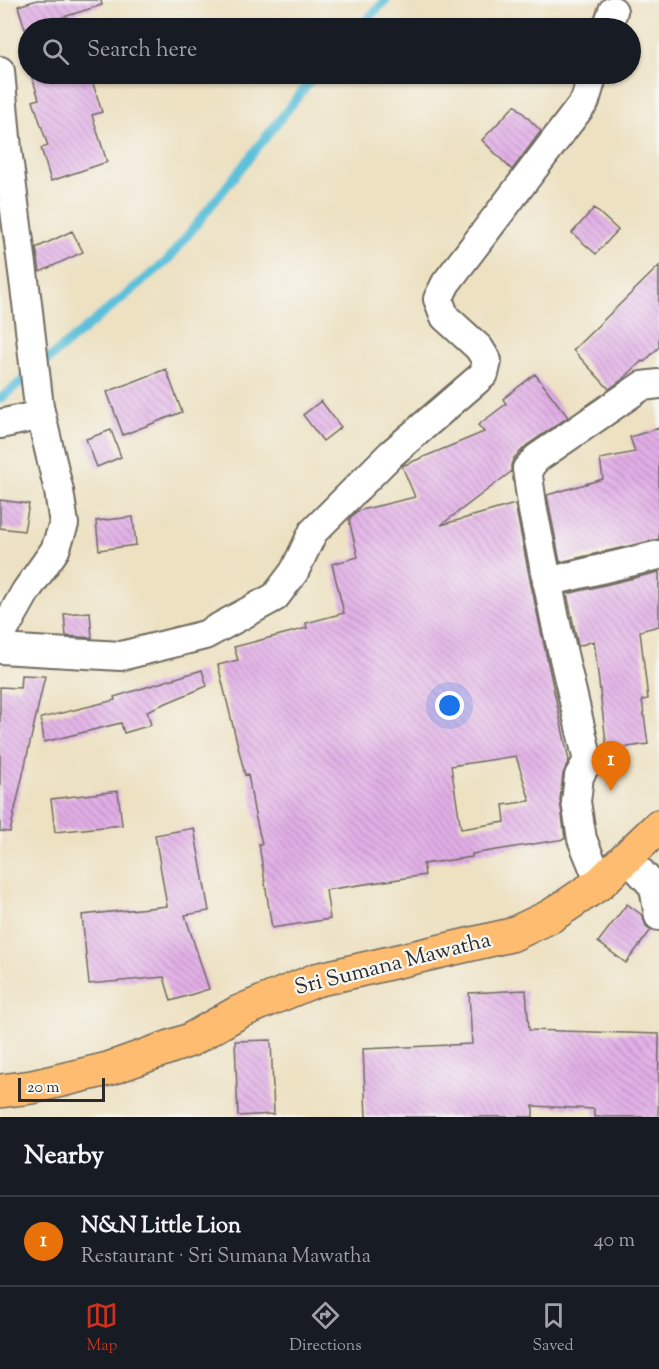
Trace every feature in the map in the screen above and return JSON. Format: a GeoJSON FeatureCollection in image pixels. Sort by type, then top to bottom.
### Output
{"type":"FeatureCollection","features":[{"type":"Feature","properties":{"kind":"main road","name":"Sri Sumana Mawatha"},"geometry":{"type":"LineString","coordinates":[[0,1091],[32,1087],[129,1062],[190,1040],[239,1012],[316,980],[511,935],[551,916],[600,883],[659,826]]}},
{"type":"Feature","properties":{"kind":"street"},"geometry":{"type":"LineString","coordinates":[[0,71],[7,149],[40,411],[59,491],[64,524],[55,550],[26,591],[0,637]]}},
{"type":"Feature","properties":{"kind":"street"},"geometry":{"type":"LineString","coordinates":[[0,649],[121,656],[205,635],[275,597],[294,572],[313,532],[391,454],[484,374],[487,361],[479,348],[445,317],[438,299],[446,283],[585,101],[590,84]]}},
{"type":"Feature","properties":{"kind":"street"},"geometry":{"type":"LineString","coordinates":[[600,883],[582,839],[576,802],[579,776],[588,761],[532,511],[527,470],[537,458],[642,386],[659,384]]}},
{"type":"Feature","properties":{"kind":"street"},"geometry":{"type":"LineString","coordinates":[[0,424],[40,411]]}},
{"type":"Feature","properties":{"kind":"street"},"geometry":{"type":"LineString","coordinates":[[547,582],[659,555]]}},
{"type":"Feature","properties":{"kind":"street"},"geometry":{"type":"LineString","coordinates":[[627,857],[654,887],[659,916]]}},
{"type":"Feature","properties":{"kind":"building"},"geometry":{"type":"Polygon","coordinates":[[[37,0],[101,0],[102,5],[60,18],[22,18],[18,6],[37,0]]]}},
{"type":"Feature","properties":{"kind":"building"},"geometry":{"type":"Polygon","coordinates":[[[34,84],[93,84],[102,112],[92,115],[107,162],[51,181],[41,148],[48,146],[33,101],[39,99],[34,84]]]}},
{"type":"Feature","properties":{"kind":"building"},"geometry":{"type":"Polygon","coordinates":[[[515,105],[541,131],[512,170],[482,140],[515,105]]]}},
{"type":"Feature","properties":{"kind":"building"},"geometry":{"type":"Polygon","coordinates":[[[594,208],[618,230],[596,254],[572,233],[594,208]]]}},
{"type":"Feature","properties":{"kind":"building"},"geometry":{"type":"Polygon","coordinates":[[[72,231],[83,252],[40,272],[36,248],[72,231]]]}},
{"type":"Feature","properties":{"kind":"building"},"geometry":{"type":"Polygon","coordinates":[[[659,266],[659,347],[644,362],[642,361],[609,389],[573,350],[659,266]]]}},
{"type":"Feature","properties":{"kind":"building"},"geometry":{"type":"Polygon","coordinates":[[[166,369],[182,412],[123,435],[107,392],[166,369]]]}},
{"type":"Feature","properties":{"kind":"building"},"geometry":{"type":"Polygon","coordinates":[[[535,374],[568,417],[527,445],[514,458],[511,472],[441,525],[515,504],[569,760],[563,774],[560,800],[565,839],[423,864],[425,875],[326,890],[330,919],[272,928],[259,844],[262,844],[248,774],[245,775],[218,665],[238,660],[234,647],[307,628],[306,623],[344,613],[332,564],[358,557],[349,520],[357,511],[415,497],[402,466],[484,432],[478,425],[506,404],[503,399],[535,374]],[[516,756],[451,766],[461,829],[505,822],[503,805],[530,801],[516,756]]]}},
{"type":"Feature","properties":{"kind":"building"},"geometry":{"type":"Polygon","coordinates":[[[321,401],[341,427],[323,441],[303,415],[321,401]]]}},
{"type":"Feature","properties":{"kind":"building"},"geometry":{"type":"Polygon","coordinates":[[[659,428],[659,539],[560,562],[547,495],[603,479],[600,459],[635,452],[630,437],[659,428]]]}},
{"type":"Feature","properties":{"kind":"building"},"geometry":{"type":"Polygon","coordinates":[[[111,430],[121,457],[97,467],[86,439],[111,430]]]}},
{"type":"Feature","properties":{"kind":"building"},"geometry":{"type":"Polygon","coordinates":[[[0,500],[29,504],[24,531],[0,528],[0,500]]]}},
{"type":"Feature","properties":{"kind":"building"},"geometry":{"type":"Polygon","coordinates":[[[133,517],[136,545],[99,550],[96,521],[133,517]]]}},
{"type":"Feature","properties":{"kind":"building"},"geometry":{"type":"Polygon","coordinates":[[[659,572],[659,626],[640,631],[648,699],[642,700],[648,744],[607,750],[594,641],[578,646],[567,594],[659,572]]]}},
{"type":"Feature","properties":{"kind":"building"},"geometry":{"type":"Polygon","coordinates":[[[90,612],[92,638],[66,636],[64,614],[90,612]]]}},
{"type":"Feature","properties":{"kind":"building"},"geometry":{"type":"Polygon","coordinates":[[[202,670],[207,686],[147,711],[151,725],[124,733],[121,723],[44,742],[41,718],[115,700],[114,697],[202,670]]]}},
{"type":"Feature","properties":{"kind":"building"},"geometry":{"type":"Polygon","coordinates":[[[21,675],[45,676],[10,832],[0,831],[0,687],[20,688],[21,675]]]}},
{"type":"Feature","properties":{"kind":"building"},"geometry":{"type":"Polygon","coordinates":[[[118,791],[122,825],[55,832],[51,799],[118,791]]]}},
{"type":"Feature","properties":{"kind":"building"},"geometry":{"type":"Polygon","coordinates":[[[194,828],[209,911],[185,915],[209,989],[171,1001],[164,977],[89,984],[82,915],[167,906],[155,835],[194,828]]]}},
{"type":"Feature","properties":{"kind":"building"},"geometry":{"type":"Polygon","coordinates":[[[627,904],[642,915],[646,926],[651,930],[626,963],[598,942],[627,904]]]}},
{"type":"Feature","properties":{"kind":"building"},"geometry":{"type":"Polygon","coordinates":[[[526,990],[529,1030],[659,1034],[658,1117],[594,1117],[594,1109],[533,1106],[533,1117],[366,1117],[363,1049],[472,1044],[469,993],[526,990]]]}},
{"type":"Feature","properties":{"kind":"building"},"geometry":{"type":"Polygon","coordinates":[[[271,1040],[274,1114],[238,1116],[235,1041],[271,1040]]]}},
{"type":"Feature","properties":{"kind":"waterway"},"geometry":{"type":"LineString","coordinates":[[369,18],[386,0]]}},
{"type":"Feature","properties":{"kind":"waterway"},"geometry":{"type":"LineString","coordinates":[[0,399],[167,261],[308,84]]}},
{"type":"Feature","properties":{"kind":"place","name":"N&N Little Lion"},"geometry":{"type":"Point","coordinates":[611,791]}}]}
